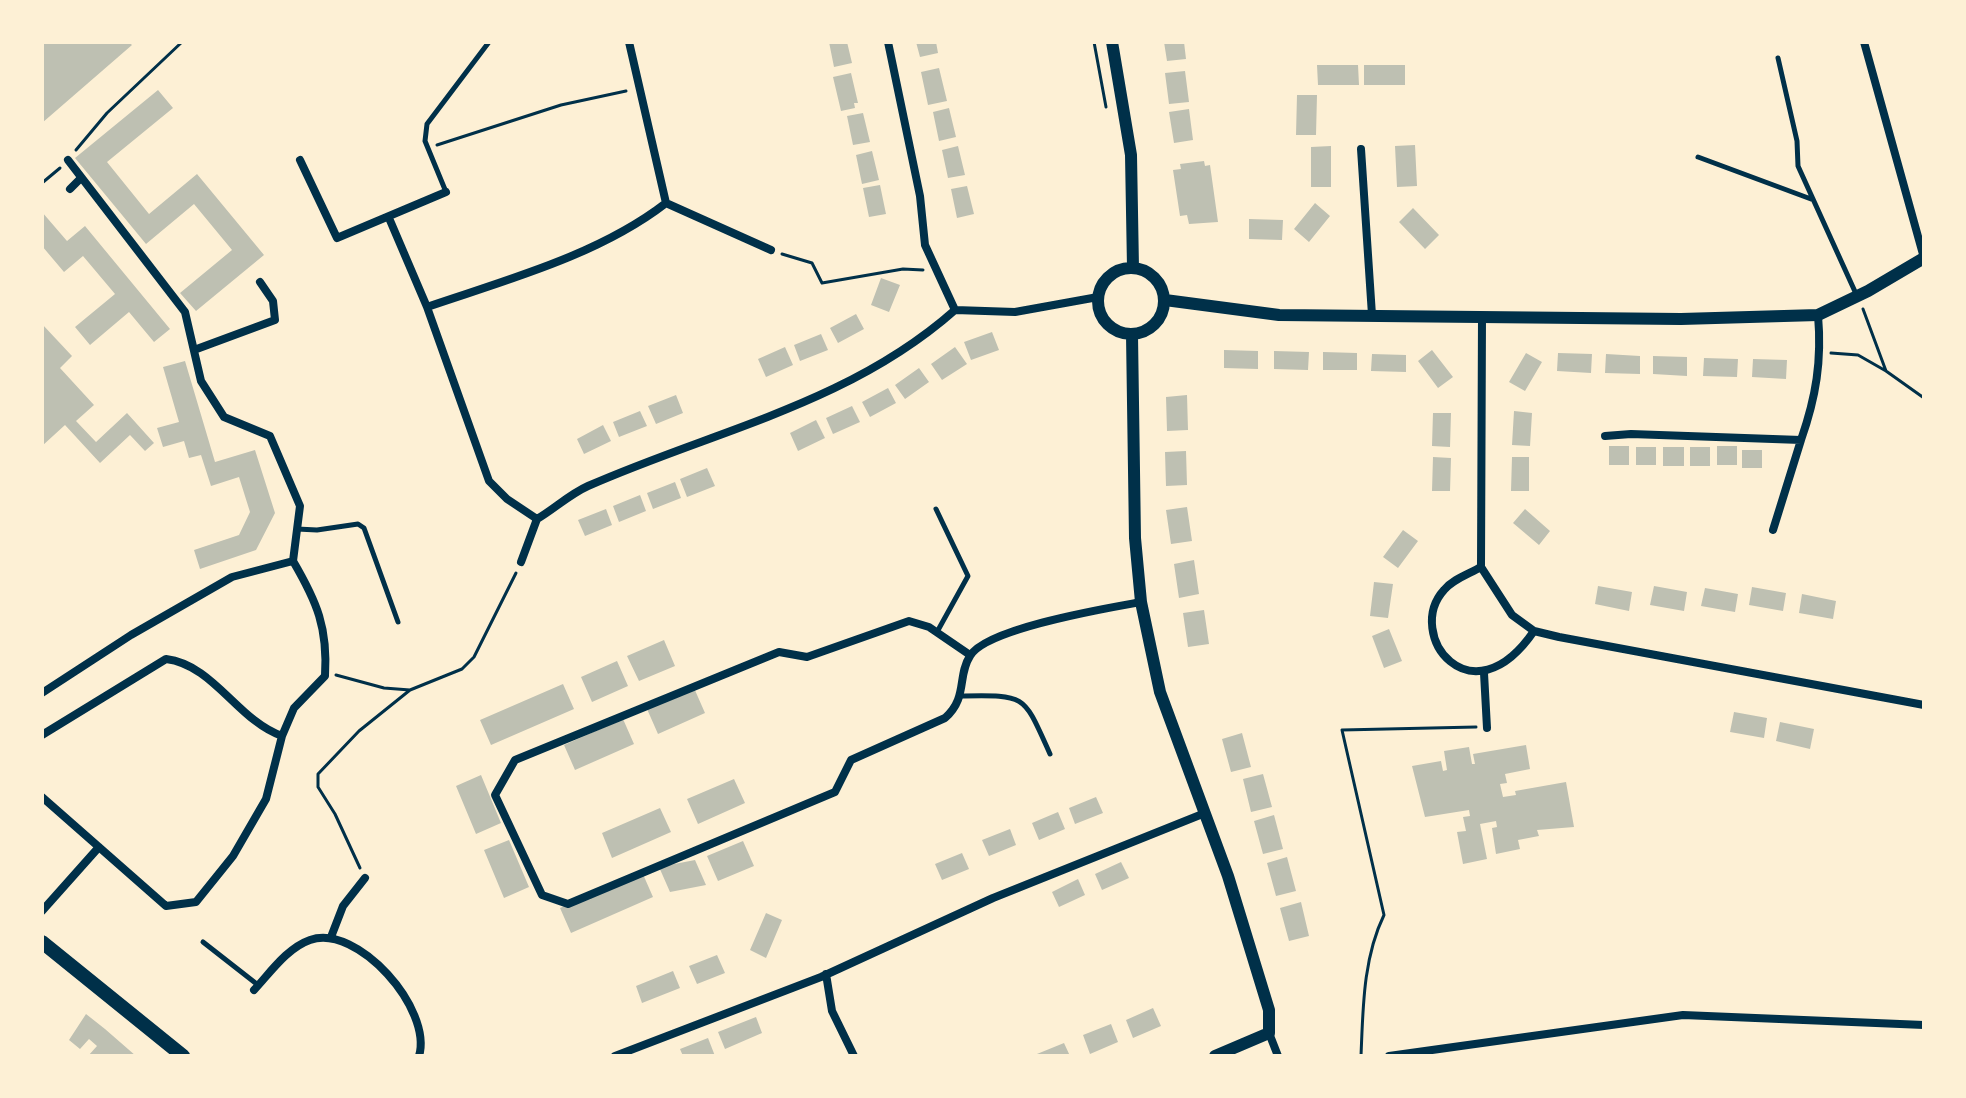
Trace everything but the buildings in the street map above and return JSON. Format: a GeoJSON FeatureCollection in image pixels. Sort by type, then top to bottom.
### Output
{"type":"FeatureCollection","features":[{"type":"Feature","properties":{"kind":"main road"},"geometry":{"type":"LineString","coordinates":[[42,942],[183,1056]]}},
{"type":"Feature","properties":{"kind":"street"},"geometry":{"type":"LineString","coordinates":[[629,42],[666,203]]}},
{"type":"Feature","properties":{"kind":"street"},"geometry":{"type":"LineString","coordinates":[[888,42],[920,196],[925,245],[955,310]]}},
{"type":"Feature","properties":{"kind":"street"},"geometry":{"type":"LineString","coordinates":[[1112,42],[1131,155],[1133,268]]}},
{"type":"Feature","properties":{"kind":"street"},"geometry":{"type":"LineString","coordinates":[[1165,300],[1279,315],[1681,319],[1818,315],[1857,297],[1924,258],[1864,42]]}},
{"type":"Feature","properties":{"kind":"street"},"geometry":{"type":"LineString","coordinates":[[1361,149],[1372,315]]}},
{"type":"Feature","properties":{"kind":"street"},"geometry":{"type":"LineString","coordinates":[[42,797],[166,906],[196,902],[233,856],[266,799],[282,736],[294,708],[325,676],[327,639],[309,588],[293,561],[300,506],[270,436],[224,417],[201,381],[185,312],[68,160]]}},
{"type":"Feature","properties":{"kind":"street"},"geometry":{"type":"LineString","coordinates":[[300,160],[337,238],[446,192]]}},
{"type":"Feature","properties":{"kind":"street"},"geometry":{"type":"LineString","coordinates":[[70,189],[81,178]]}},
{"type":"Feature","properties":{"kind":"street"},"geometry":{"type":"LineString","coordinates":[[666,203],[771,250]]}},
{"type":"Feature","properties":{"kind":"street"},"geometry":{"type":"LineString","coordinates":[[427,307],[576,252],[642,222],[666,203]]}},
{"type":"Feature","properties":{"kind":"street"},"geometry":{"type":"LineString","coordinates":[[389,218],[427,307],[489,481],[507,499],[537,519]]}},
{"type":"Feature","properties":{"kind":"street"},"geometry":{"type":"LineString","coordinates":[[1133,268],[1156,278],[1165,300],[1164,311],[1156,325],[1132,335],[1113,330],[1104,320],[1098,297],[1110,275],[1133,268]]}},
{"type":"Feature","properties":{"kind":"street"},"geometry":{"type":"LineString","coordinates":[[194,350],[275,320],[273,301],[260,282]]}},
{"type":"Feature","properties":{"kind":"street"},"geometry":{"type":"LineString","coordinates":[[521,562],[537,519],[585,488],[848,385],[907,349],[955,310],[1015,312],[1066,306],[1098,297]]}},
{"type":"Feature","properties":{"kind":"street"},"geometry":{"type":"LineString","coordinates":[[1773,530],[1816,396],[1821,354],[1818,315]]}},
{"type":"Feature","properties":{"kind":"street"},"geometry":{"type":"LineString","coordinates":[[1482,316],[1481,567],[1512,615],[1534,631],[1924,705]]}},
{"type":"Feature","properties":{"kind":"street"},"geometry":{"type":"LineString","coordinates":[[1132,335],[1135,538],[1141,602],[1160,692],[1246,929],[1269,1010],[1269,1033],[1278,1056]]}},
{"type":"Feature","properties":{"kind":"street"},"geometry":{"type":"LineString","coordinates":[[1605,436],[1631,434],[1801,440]]}},
{"type":"Feature","properties":{"kind":"street"},"geometry":{"type":"LineString","coordinates":[[42,693],[131,635],[232,577],[293,561]]}},
{"type":"Feature","properties":{"kind":"street"},"geometry":{"type":"LineString","coordinates":[[1481,567],[1442,591],[1433,610],[1433,640],[1446,657],[1467,671],[1484,673],[1507,663],[1534,631]]}},
{"type":"Feature","properties":{"kind":"street"},"geometry":{"type":"LineString","coordinates":[[970,655],[937,633],[909,621],[807,657],[779,652],[515,760],[495,795],[542,895],[568,904],[835,792],[851,760],[945,718],[955,709],[970,655],[985,644],[1069,614],[1141,602]]}},
{"type":"Feature","properties":{"kind":"street"},"geometry":{"type":"LineString","coordinates":[[42,735],[166,659],[186,662],[264,729],[282,736]]}},
{"type":"Feature","properties":{"kind":"street"},"geometry":{"type":"LineString","coordinates":[[1484,673],[1487,728]]}},
{"type":"Feature","properties":{"kind":"street"},"geometry":{"type":"LineString","coordinates":[[615,1056],[826,974],[993,898],[1205,813]]}},
{"type":"Feature","properties":{"kind":"street"},"geometry":{"type":"LineString","coordinates":[[42,911],[99,847]]}},
{"type":"Feature","properties":{"kind":"street"},"geometry":{"type":"LineString","coordinates":[[331,937],[343,906],[365,878]]}},
{"type":"Feature","properties":{"kind":"street"},"geometry":{"type":"LineString","coordinates":[[256,988],[288,953],[309,940],[331,937],[373,960],[395,980],[418,1026],[419,1056]]}},
{"type":"Feature","properties":{"kind":"street"},"geometry":{"type":"LineString","coordinates":[[826,974],[832,1011],[854,1056]]}},
{"type":"Feature","properties":{"kind":"street"},"geometry":{"type":"LineString","coordinates":[[1389,1056],[1683,1015],[1924,1025]]}},
{"type":"Feature","properties":{"kind":"street"},"geometry":{"type":"LineString","coordinates":[[1215,1056],[1269,1033]]}},
{"type":"Feature","properties":{"kind":"lane"},"geometry":{"type":"LineString","coordinates":[[446,192],[428,148],[427,124],[489,42]]}},
{"type":"Feature","properties":{"kind":"lane"},"geometry":{"type":"LineString","coordinates":[[1778,58],[1797,141],[1798,166],[1857,297]]}},
{"type":"Feature","properties":{"kind":"lane"},"geometry":{"type":"LineString","coordinates":[[1698,157],[1811,199]]}},
{"type":"Feature","properties":{"kind":"lane"},"geometry":{"type":"LineString","coordinates":[[936,509],[968,576],[937,633]]}},
{"type":"Feature","properties":{"kind":"lane"},"geometry":{"type":"LineString","coordinates":[[297,529],[358,524],[364,528],[398,622]]}},
{"type":"Feature","properties":{"kind":"lane"},"geometry":{"type":"LineString","coordinates":[[961,696],[1018,698],[1027,704],[1050,754]]}},
{"type":"Feature","properties":{"kind":"lane"},"geometry":{"type":"LineString","coordinates":[[203,942],[256,988]]}},
{"type":"Feature","properties":{"kind":"path"},"geometry":{"type":"LineString","coordinates":[[42,183],[68,160],[107,113],[182,42]]}},
{"type":"Feature","properties":{"kind":"path"},"geometry":{"type":"LineString","coordinates":[[428,148],[561,105],[638,89]]}},
{"type":"Feature","properties":{"kind":"path"},"geometry":{"type":"LineString","coordinates":[[771,250],[812,263],[822,283],[903,269],[936,271]]}},
{"type":"Feature","properties":{"kind":"path"},"geometry":{"type":"LineString","coordinates":[[1857,297],[1886,371]]}},
{"type":"Feature","properties":{"kind":"path"},"geometry":{"type":"LineString","coordinates":[[1821,354],[1844,352],[1886,371],[1924,398]]}},
{"type":"Feature","properties":{"kind":"path"},"geometry":{"type":"LineString","coordinates":[[365,878],[335,814],[318,787],[318,774],[359,731],[410,690],[462,669],[474,657],[521,562]]}},
{"type":"Feature","properties":{"kind":"path"},"geometry":{"type":"LineString","coordinates":[[325,676],[338,675],[384,688],[410,690]]}},
{"type":"Feature","properties":{"kind":"path"},"geometry":{"type":"LineString","coordinates":[[1361,1056],[1363,1005],[1373,938],[1384,915],[1342,730],[1487,728]]}}]}
